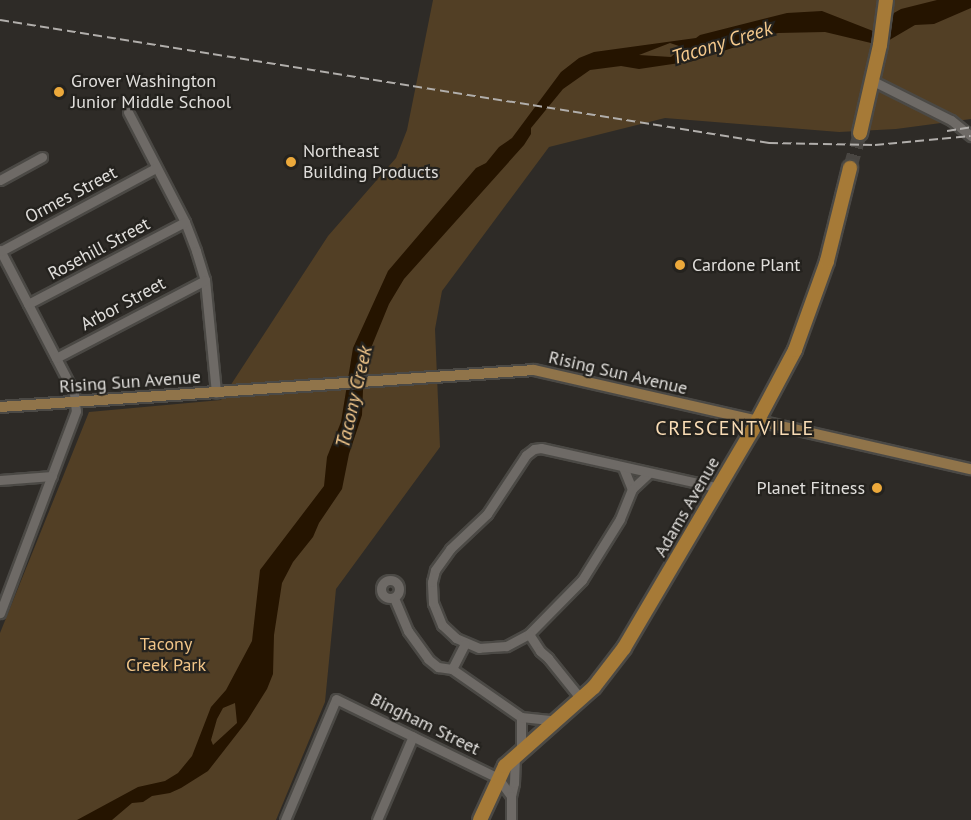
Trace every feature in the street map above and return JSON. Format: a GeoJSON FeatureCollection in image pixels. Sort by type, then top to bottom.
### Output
{"type":"FeatureCollection","features":[{"type":"Feature","properties":{"kind":"highway"},"geometry":{"type":"LineString","coordinates":[[860,133],[873,81],[886,2]]}},
{"type":"Feature","properties":{"kind":"highway","name":"Adams Avenue"},"geometry":{"type":"LineString","coordinates":[[480,820],[505,766],[581,699],[605,674],[624,648],[758,422],[789,364],[818,289],[850,168]]}},
{"type":"Feature","properties":{"kind":"main road","name":"Rising Sun Avenue"},"geometry":{"type":"LineString","coordinates":[[0,407],[534,370],[971,469]]}},
{"type":"Feature","properties":{"kind":"street"},"geometry":{"type":"LineString","coordinates":[[873,81],[951,120],[971,136]]}},
{"type":"Feature","properties":{"kind":"street"},"geometry":{"type":"LineString","coordinates":[[128,112],[185,222],[205,280],[216,392]]}},
{"type":"Feature","properties":{"kind":"street"},"geometry":{"type":"LineString","coordinates":[[3,179],[42,158]]}},
{"type":"Feature","properties":{"kind":"street","name":"Ormes Street"},"geometry":{"type":"LineString","coordinates":[[0,250],[156,168]]}},
{"type":"Feature","properties":{"kind":"street","name":"Rosehill Street"},"geometry":{"type":"LineString","coordinates":[[28,304],[185,222]]}},
{"type":"Feature","properties":{"kind":"street"},"geometry":{"type":"LineString","coordinates":[[0,250],[74,393],[76,402],[76,411],[0,613]]}},
{"type":"Feature","properties":{"kind":"street","name":"Arbor Street"},"geometry":{"type":"LineString","coordinates":[[56,358],[205,280]]}},
{"type":"Feature","properties":{"kind":"street"},"geometry":{"type":"LineString","coordinates":[[649,473],[632,489],[620,519],[597,560],[567,598],[529,634],[496,649],[465,644],[442,625],[436,613],[432,591],[435,570],[443,557],[487,514],[526,455],[534,449],[623,467],[720,488]]}},
{"type":"Feature","properties":{"kind":"street"},"geometry":{"type":"LineString","coordinates":[[623,467],[632,489]]}},
{"type":"Feature","properties":{"kind":"street"},"geometry":{"type":"LineString","coordinates":[[0,480],[52,476]]}},
{"type":"Feature","properties":{"kind":"street"},"geometry":{"type":"LineString","coordinates":[[394,598],[399,616],[419,649],[438,667],[452,669],[521,717],[557,721]]}},
{"type":"Feature","properties":{"kind":"street"},"geometry":{"type":"LineString","coordinates":[[529,634],[540,651],[581,699]]}},
{"type":"Feature","properties":{"kind":"street"},"geometry":{"type":"LineString","coordinates":[[452,669],[465,644]]}},
{"type":"Feature","properties":{"kind":"street","name":"Bingham Street"},"geometry":{"type":"LineString","coordinates":[[285,820],[336,699],[498,778]]}},
{"type":"Feature","properties":{"kind":"street"},"geometry":{"type":"LineString","coordinates":[[511,820],[511,800],[521,717]]}},
{"type":"Feature","properties":{"kind":"street"},"geometry":{"type":"LineString","coordinates":[[377,820],[413,736]]}},
{"type":"Feature","properties":{"kind":"street"},"geometry":{"type":"LineString","coordinates":[[498,778],[511,800]]}},
{"type":"Feature","properties":{"kind":"street"},"geometry":{"type":"LineString","coordinates":[[487,804],[511,800]]}},
{"type":"Feature","properties":{"kind":"green space","name":"Tacony Creek Park"},"geometry":{"type":"Polygon","coordinates":[[[433,0],[971,0],[971,119],[896,129],[839,132],[665,118],[549,147],[442,291],[435,329],[440,447],[336,589],[325,702],[276,820],[0,820],[0,633],[89,412],[221,400],[328,236],[396,158],[407,130],[433,0]]]}},
{"type":"Feature","properties":{"kind":"water","name":"Tacony Creek"},"geometry":{"type":"Polygon","coordinates":[[[937,0],[971,0],[971,8],[934,24],[915,25],[886,42],[871,43],[825,32],[778,33],[693,61],[639,69],[621,66],[590,70],[563,89],[531,128],[531,134],[524,145],[404,279],[389,304],[364,365],[362,415],[349,454],[342,489],[319,523],[313,537],[293,562],[282,583],[274,635],[273,674],[267,689],[247,721],[208,771],[181,788],[170,793],[152,796],[143,802],[132,803],[112,820],[77,820],[138,787],[165,781],[178,773],[192,756],[211,707],[226,690],[252,641],[260,570],[324,486],[327,457],[341,422],[353,348],[388,271],[476,168],[486,163],[499,147],[512,138],[561,72],[579,58],[594,52],[696,38],[700,35],[787,13],[822,11],[873,31],[885,18],[901,9],[937,0]],[[670,43],[639,55],[671,57],[682,47],[670,43]],[[235,703],[223,708],[217,719],[211,740],[213,745],[237,723],[235,703]]]}},
{"type":"Feature","properties":{"kind":"tunnel"},"geometry":{"type":"LineString","coordinates":[[850,168],[860,133]]}},
{"type":"Feature","properties":{"kind":"railway"},"geometry":{"type":"LineString","coordinates":[[0,20],[769,143],[875,145],[971,136]]}},
{"type":"Feature","properties":{"kind":"railway"},"geometry":{"type":"LineString","coordinates":[[947,131],[971,127]]}},
{"type":"Feature","properties":{"kind":"place","name":"Grover Washington Junior Middle School"},"geometry":{"type":"Point","coordinates":[59,92]}},
{"type":"Feature","properties":{"kind":"place","name":"Northeast Building Products"},"geometry":{"type":"Point","coordinates":[291,162]}},
{"type":"Feature","properties":{"kind":"place","name":"Cardone Plant"},"geometry":{"type":"Point","coordinates":[680,265]}},
{"type":"Feature","properties":{"kind":"place","name":"Planet Fitness"},"geometry":{"type":"Point","coordinates":[877,488]}},
{"type":"Feature","properties":{"kind":"district","name":"CRESCENTVILLE"},"geometry":{"type":"Point","coordinates":[735,428]}}]}
